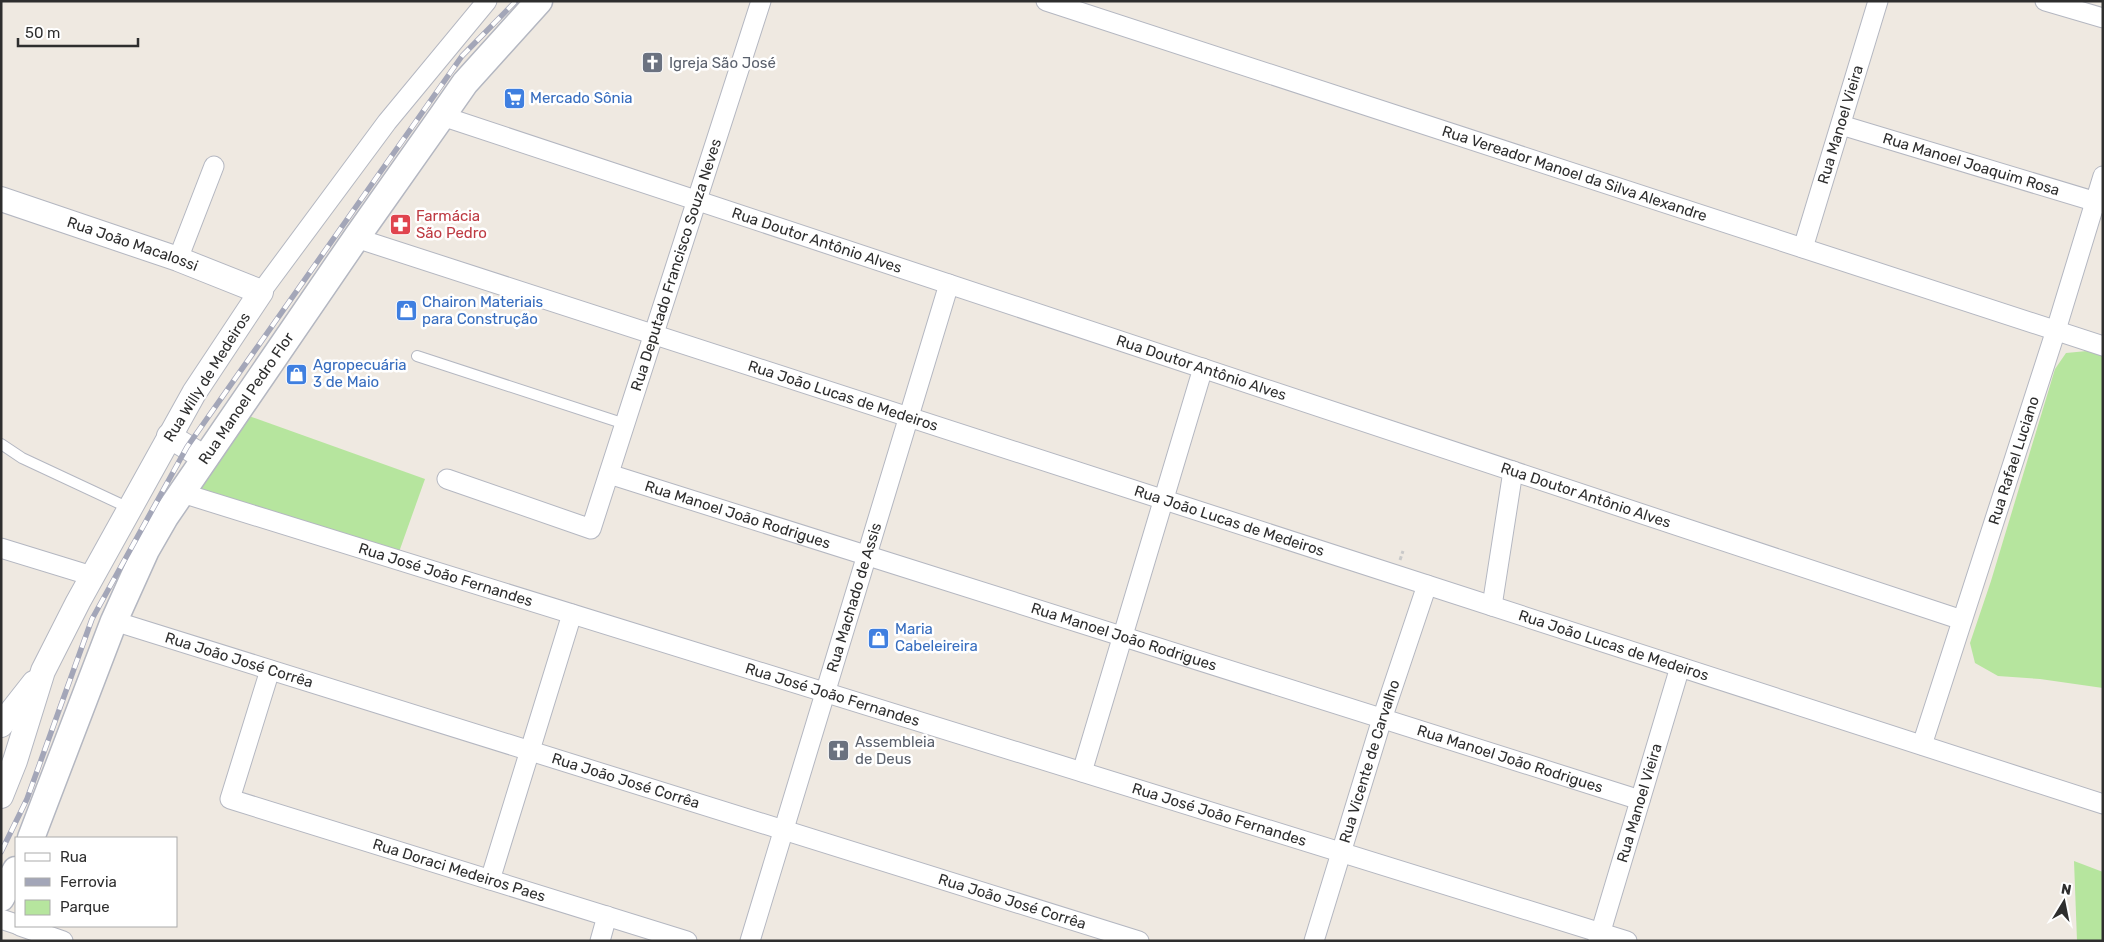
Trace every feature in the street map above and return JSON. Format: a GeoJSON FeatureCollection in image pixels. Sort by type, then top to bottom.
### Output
{"type":"FeatureCollection","features":[{"type":"Feature","properties":{"kind":"main road","name":"Rua Manoel Pedro Flor"},"geometry":{"type":"LineString","coordinates":[[31,837],[114,621],[146,550],[205,458],[465,83],[539,1]]}},
{"type":"Feature","properties":{"kind":"main road"},"geometry":{"type":"LineString","coordinates":[[1,898],[15,872]]}},
{"type":"Feature","properties":{"kind":"street","name":"Rua Willy de Medeiros"},"geometry":{"type":"LineString","coordinates":[[1,796],[15,761],[43,671],[129,508],[207,372],[261,292],[387,122],[487,1]]}},
{"type":"Feature","properties":{"kind":"street","name":"Rua Deputado Francisco Souza Neves"},"geometry":{"type":"LineString","coordinates":[[448,479],[591,529],[761,1]]}},
{"type":"Feature","properties":{"kind":"street","name":"Rua Vereador Manoel da Silva Alexandre"},"geometry":{"type":"LineString","coordinates":[[1046,1],[2103,346]]}},
{"type":"Feature","properties":{"kind":"street","name":"Rua Manoel Vieira"},"geometry":{"type":"LineString","coordinates":[[1803,248],[1878,1]]}},
{"type":"Feature","properties":{"kind":"street"},"geometry":{"type":"LineString","coordinates":[[2044,1],[2103,18]]}},
{"type":"Feature","properties":{"kind":"street","name":"Rua Doutor Antônio Alves"},"geometry":{"type":"LineString","coordinates":[[442,116],[1962,620]]}},
{"type":"Feature","properties":{"kind":"street","name":"Rua Manoel Joaquim Rosa"},"geometry":{"type":"LineString","coordinates":[[1841,125],[2099,203]]}},
{"type":"Feature","properties":{"kind":"street"},"geometry":{"type":"LineString","coordinates":[[178,260],[214,166]]}},
{"type":"Feature","properties":{"kind":"street","name":"Rua Rafael Luciano"},"geometry":{"type":"LineString","coordinates":[[1922,745],[2099,203],[2103,176]]}},
{"type":"Feature","properties":{"kind":"street","name":"Rua João Macalossi"},"geometry":{"type":"LineString","coordinates":[[1,198],[178,260],[261,292]]}},
{"type":"Feature","properties":{"kind":"street","name":"Rua João Lucas de Medeiros"},"geometry":{"type":"LineString","coordinates":[[356,238],[2103,804]]}},
{"type":"Feature","properties":{"kind":"street","name":"Rua Machado de Assis"},"geometry":{"type":"LineString","coordinates":[[750,941],[949,284]]}},
{"type":"Feature","properties":{"kind":"street"},"geometry":{"type":"LineString","coordinates":[[1082,772],[1203,368]]}},
{"type":"Feature","properties":{"kind":"street"},"geometry":{"type":"LineString","coordinates":[[169,436],[205,458]]}},
{"type":"Feature","properties":{"kind":"street"},"geometry":{"type":"LineString","coordinates":[[1492,606],[1513,471]]}},
{"type":"Feature","properties":{"kind":"street","name":"Rua Manoel João Rodrigues"},"geometry":{"type":"LineString","coordinates":[[609,474],[1640,800]]}},
{"type":"Feature","properties":{"kind":"street","name":"Rua José João Fernandes"},"geometry":{"type":"LineString","coordinates":[[182,493],[1341,852],[1599,937],[1627,941]]}},
{"type":"Feature","properties":{"kind":"street"},"geometry":{"type":"LineString","coordinates":[[1,548],[92,576]]}},
{"type":"Feature","properties":{"kind":"street","name":"Rua Vicente de Carvalho"},"geometry":{"type":"LineString","coordinates":[[1314,941],[1382,719],[1427,585]]}},
{"type":"Feature","properties":{"kind":"street"},"geometry":{"type":"LineString","coordinates":[[490,880],[572,614]]}},
{"type":"Feature","properties":{"kind":"street","name":"Rua João José Corrêa"},"geometry":{"type":"LineString","coordinates":[[114,621],[1139,941]]}},
{"type":"Feature","properties":{"kind":"street","name":"Rua Manoel Vieira"},"geometry":{"type":"LineString","coordinates":[[1599,937],[1680,667]]}},
{"type":"Feature","properties":{"kind":"street","name":"Rua Doraci Medeiros Paes"},"geometry":{"type":"LineString","coordinates":[[270,670],[230,799],[687,941]]}},
{"type":"Feature","properties":{"kind":"street"},"geometry":{"type":"LineString","coordinates":[[1,724],[43,671]]}},
{"type":"Feature","properties":{"kind":"street"},"geometry":{"type":"LineString","coordinates":[[600,941],[607,916]]}},
{"type":"Feature","properties":{"kind":"street"},"geometry":{"type":"LineString","coordinates":[[1,919],[15,924]]}},
{"type":"Feature","properties":{"kind":"street"},"geometry":{"type":"LineString","coordinates":[[23,927],[63,941]]}},
{"type":"Feature","properties":{"kind":"lane"},"geometry":{"type":"LineString","coordinates":[[417,356],[624,424]]}},
{"type":"Feature","properties":{"kind":"lane"},"geometry":{"type":"LineString","coordinates":[[1,444],[22,458],[129,508]]}},
{"type":"Feature","properties":{"kind":"green space"},"geometry":{"type":"Polygon","coordinates":[[[2087,351],[2103,356],[2103,688],[2040,679],[1998,676],[1975,663],[1970,643],[1991,581],[2055,369],[2066,353],[2087,351]]]}},
{"type":"Feature","properties":{"kind":"green space"},"geometry":{"type":"Polygon","coordinates":[[[246,415],[425,479],[399,552],[197,490],[246,415]]]}},
{"type":"Feature","properties":{"kind":"green space"},"geometry":{"type":"Polygon","coordinates":[[[2074,861],[2103,872],[2103,941],[2077,941],[2074,861]]]}},
{"type":"Feature","properties":{"kind":"railway"},"geometry":{"type":"LineString","coordinates":[[1,852],[27,799],[92,619],[187,447],[462,56],[516,1]]}},
{"type":"Feature","properties":{"kind":"place","name":"Igreja São José"},"geometry":{"type":"Point","coordinates":[653,63]}},
{"type":"Feature","properties":{"kind":"place","name":"Mercado Sônia"},"geometry":{"type":"Point","coordinates":[514,98]}},
{"type":"Feature","properties":{"kind":"place","name":"Farmácia São Pedro"},"geometry":{"type":"Point","coordinates":[400,225]}},
{"type":"Feature","properties":{"kind":"place","name":"Chairon Materiais para Construção"},"geometry":{"type":"Point","coordinates":[406,311]}},
{"type":"Feature","properties":{"kind":"place","name":"Agropecuária 3 de Maio"},"geometry":{"type":"Point","coordinates":[297,374]}},
{"type":"Feature","properties":{"kind":"place","name":"Maria Cabeleireira"},"geometry":{"type":"Point","coordinates":[879,638]}},
{"type":"Feature","properties":{"kind":"place","name":"Assembleia de Deus"},"geometry":{"type":"Point","coordinates":[839,751]}}]}
